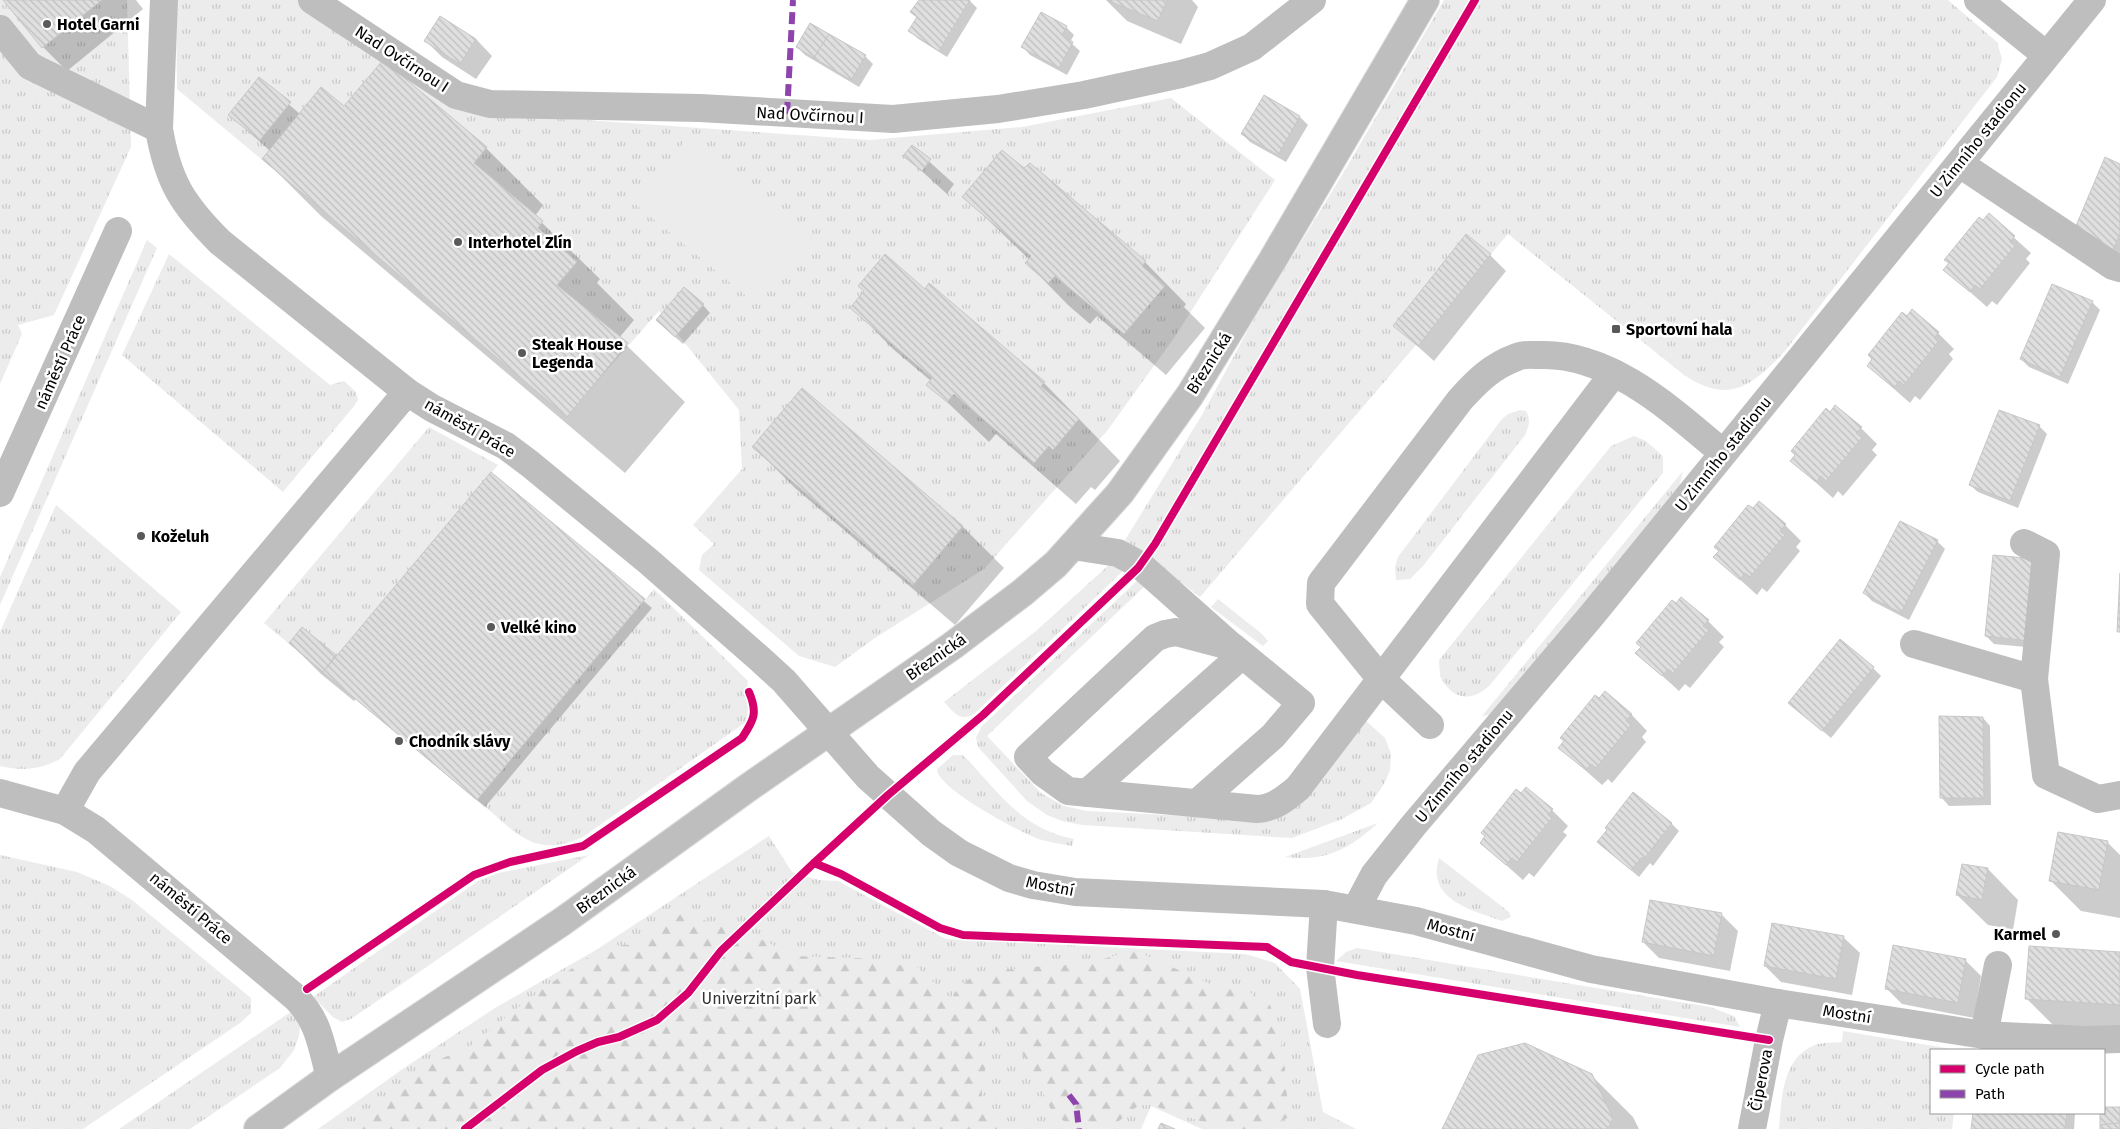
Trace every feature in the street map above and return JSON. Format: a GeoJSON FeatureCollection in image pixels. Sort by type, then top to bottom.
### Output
{"type":"FeatureCollection","features":[{"type":"Feature","properties":{"kind":"street","name":"náměstí Práce"},"geometry":{"type":"LineString","coordinates":[[164,0],[159,130],[172,180],[180,197],[198,220],[243,261],[407,392],[432,408],[506,446],[537,470],[648,561],[760,659],[784,681],[828,734]]}},
{"type":"Feature","properties":{"kind":"street","name":"Nad Ovčírnou I"},"geometry":{"type":"LineString","coordinates":[[312,0],[456,95],[490,104],[700,108],[893,119],[930,117],[1049,102],[1181,74],[1219,62],[1252,47],[1312,0]]}},
{"type":"Feature","properties":{"kind":"street","name":"Březnická"},"geometry":{"type":"LineString","coordinates":[[258,1129],[330,1077],[563,921],[749,787],[828,734],[986,622],[1049,570],[1073,546],[1138,470],[1190,395],[1272,261],[1424,0]]}},
{"type":"Feature","properties":{"kind":"street"},"geometry":{"type":"LineString","coordinates":[[1978,0],[2046,55]]}},
{"type":"Feature","properties":{"kind":"street","name":"U Zimního stadionu"},"geometry":{"type":"LineString","coordinates":[[1356,910],[1374,875],[1413,826],[1576,634],[2092,0]]}},
{"type":"Feature","properties":{"kind":"street"},"geometry":{"type":"LineString","coordinates":[[0,29],[30,66],[159,130]]}},
{"type":"Feature","properties":{"kind":"street"},"geometry":{"type":"LineString","coordinates":[[1960,164],[2113,266],[2120,268]]}},
{"type":"Feature","properties":{"kind":"street","name":"náměstí Práce"},"geometry":{"type":"LineString","coordinates":[[0,493],[118,231]]}},
{"type":"Feature","properties":{"kind":"street"},"geometry":{"type":"LineString","coordinates":[[1430,725],[1380,678],[1320,604],[1321,583],[1460,400],[1485,373],[1518,356],[1548,355],[1577,360],[1614,373],[1647,394],[1723,454]]}},
{"type":"Feature","properties":{"kind":"street"},"geometry":{"type":"LineString","coordinates":[[1238,651],[1176,632],[1155,638],[1028,757],[1043,773],[1068,791],[1257,809],[1267,808],[1283,800],[1298,788],[1614,373]]}},
{"type":"Feature","properties":{"kind":"street"},"geometry":{"type":"LineString","coordinates":[[65,811],[86,772],[407,392]]}},
{"type":"Feature","properties":{"kind":"street"},"geometry":{"type":"LineString","coordinates":[[2024,543],[2046,554],[2034,679],[2046,775],[2098,799],[2120,794]]}},
{"type":"Feature","properties":{"kind":"street"},"geometry":{"type":"LineString","coordinates":[[1073,546],[1118,553],[1140,565],[1238,651],[1301,703],[1273,736],[1197,803]]}},
{"type":"Feature","properties":{"kind":"street"},"geometry":{"type":"LineString","coordinates":[[1914,644],[2034,679]]}},
{"type":"Feature","properties":{"kind":"street"},"geometry":{"type":"LineString","coordinates":[[1087,793],[1238,651]]}},
{"type":"Feature","properties":{"kind":"street","name":"Mostní"},"geometry":{"type":"LineString","coordinates":[[828,734],[868,777],[931,833],[959,854],[1009,878],[1033,885],[1075,892],[1324,904],[1416,921],[1591,969],[1778,1003],[1984,1036],[2120,1040]]}},
{"type":"Feature","properties":{"kind":"street","name":"náměstí Práce"},"geometry":{"type":"LineString","coordinates":[[0,793],[65,811],[96,830],[150,873],[295,996],[308,1010],[316,1026],[330,1077]]}},
{"type":"Feature","properties":{"kind":"street"},"geometry":{"type":"LineString","coordinates":[[1324,904],[1320,967],[1327,1024]]}},
{"type":"Feature","properties":{"kind":"street"},"geometry":{"type":"LineString","coordinates":[[1984,1036],[1998,966]]}},
{"type":"Feature","properties":{"kind":"street","name":"Čiperova"},"geometry":{"type":"LineString","coordinates":[[1752,1129],[1768,1040],[1778,1003]]}},
{"type":"Feature","properties":{"kind":"green space"},"geometry":{"type":"Polygon","coordinates":[[[0,0],[127,0],[131,147],[54,315],[18,325],[22,334],[0,384],[0,0]]]}},
{"type":"Feature","properties":{"kind":"green space"},"geometry":{"type":"Polygon","coordinates":[[[176,0],[331,0],[454,82],[557,118],[869,140],[1022,127],[1171,98],[1275,180],[1174,338],[1107,431],[984,569],[875,638],[835,667],[799,656],[699,570],[702,555],[714,544],[693,525],[742,469],[739,410],[659,311],[568,414],[177,89],[176,0]]]}},
{"type":"Feature","properties":{"kind":"green space"},"geometry":{"type":"Polygon","coordinates":[[[1444,0],[1948,0],[1997,42],[2002,59],[1997,77],[1785,351],[1762,374],[1739,387],[1727,390],[1714,389],[1684,375],[1508,234],[1491,254],[1466,234],[1393,326],[1416,345],[1200,597],[1125,540],[1202,415],[1249,328],[1345,170],[1444,0]]]}},
{"type":"Feature","properties":{"kind":"green space"},"geometry":{"type":"Polygon","coordinates":[[[690,135],[813,236],[756,304],[634,203],[690,135]]]}},
{"type":"Feature","properties":{"kind":"green space"},"geometry":{"type":"Polygon","coordinates":[[[147,240],[157,248],[0,605],[0,577],[147,240]]]}},
{"type":"Feature","properties":{"kind":"green space"},"geometry":{"type":"Polygon","coordinates":[[[169,254],[330,385],[344,381],[356,392],[358,400],[354,406],[283,492],[122,355],[169,254]]]}},
{"type":"Feature","properties":{"kind":"green space"},"geometry":{"type":"Polygon","coordinates":[[[1520,410],[1526,411],[1529,417],[1525,435],[1423,566],[1410,579],[1396,580],[1395,567],[1398,557],[1502,419],[1508,414],[1520,410]]]}},
{"type":"Feature","properties":{"kind":"green space"},"geometry":{"type":"Polygon","coordinates":[[[429,427],[498,465],[323,672],[264,623],[429,427]]]}},
{"type":"Feature","properties":{"kind":"green space"},"geometry":{"type":"Polygon","coordinates":[[[1634,436],[1646,441],[1663,456],[1663,473],[1490,685],[1476,695],[1469,696],[1462,696],[1450,690],[1440,676],[1439,660],[1611,446],[1634,436]]]}},
{"type":"Feature","properties":{"kind":"green space"},"geometry":{"type":"Polygon","coordinates":[[[1683,471],[1679,488],[1503,705],[1488,715],[1482,716],[1683,471]]]}},
{"type":"Feature","properties":{"kind":"green space"},"geometry":{"type":"Polygon","coordinates":[[[56,505],[181,612],[60,759],[38,767],[16,769],[0,766],[0,632],[56,505]]]}},
{"type":"Feature","properties":{"kind":"green space"},"geometry":{"type":"Polygon","coordinates":[[[1110,564],[1126,568],[974,714],[964,717],[957,715],[944,702],[1036,631],[1110,564]]]}},
{"type":"Feature","properties":{"kind":"green space"},"geometry":{"type":"Polygon","coordinates":[[[1138,580],[1145,586],[987,736],[1041,793],[1064,806],[1087,811],[1250,819],[1365,720],[1385,738],[1391,754],[1390,770],[1384,784],[1371,803],[1342,819],[1292,838],[1082,825],[1062,821],[1047,815],[1027,801],[978,747],[976,737],[982,726],[1138,580]]]}},
{"type":"Feature","properties":{"kind":"green space"},"geometry":{"type":"Polygon","coordinates":[[[654,589],[748,681],[748,712],[746,722],[583,837],[565,843],[550,845],[537,843],[525,838],[477,800],[654,589]]]}},
{"type":"Feature","properties":{"kind":"green space"},"geometry":{"type":"Polygon","coordinates":[[[1218,599],[1262,634],[1268,641],[1263,646],[1211,607],[1218,599]]]}},
{"type":"Feature","properties":{"kind":"green space"},"geometry":{"type":"Polygon","coordinates":[[[953,755],[962,755],[968,760],[1003,798],[1027,819],[1041,828],[1074,839],[1072,846],[1028,835],[964,798],[940,777],[937,769],[953,755]]]}},
{"type":"Feature","properties":{"kind":"green space"},"geometry":{"type":"Polygon","coordinates":[[[1378,823],[1347,847],[1336,852],[1313,857],[1285,857],[1378,823]]]}},
{"type":"Feature","properties":{"kind":"green space","name":"Univerzitní park"},"geometry":{"type":"Polygon","coordinates":[[[769,836],[792,872],[819,880],[838,881],[946,939],[1245,954],[1275,963],[1300,989],[1323,1112],[1356,1129],[1202,1129],[1151,1106],[1141,1129],[318,1129],[407,1066],[495,1008],[596,950],[769,836]]]}},
{"type":"Feature","properties":{"kind":"green space"},"geometry":{"type":"Polygon","coordinates":[[[0,855],[77,872],[110,886],[132,900],[251,998],[251,1013],[240,1023],[83,1129],[0,1129],[0,855]]]}},
{"type":"Feature","properties":{"kind":"green space"},"geometry":{"type":"Polygon","coordinates":[[[589,855],[351,1019],[342,1022],[333,1017],[313,997],[478,881],[498,873],[589,855]]]}},
{"type":"Feature","properties":{"kind":"green space"},"geometry":{"type":"Polygon","coordinates":[[[1439,858],[1509,912],[1511,917],[1502,921],[1454,901],[1439,884],[1437,872],[1439,858]]]}},
{"type":"Feature","properties":{"kind":"green space","name":"Univerzitní park"},"geometry":{"type":"Polygon","coordinates":[[[683,913],[763,940],[794,956],[859,958],[918,968],[952,999],[959,986],[978,973],[1030,967],[1086,964],[1134,950],[1210,984],[1240,985],[1271,1007],[1282,1044],[1289,1117],[1265,1129],[1225,1129],[1151,1105],[1139,1105],[1115,1124],[1072,1128],[1051,1110],[1039,1083],[1016,1042],[973,1017],[986,1058],[981,1098],[997,1129],[355,1129],[377,1108],[436,1061],[469,1047],[525,1002],[602,947],[636,944],[683,913]]]}},
{"type":"Feature","properties":{"kind":"green space"},"geometry":{"type":"Polygon","coordinates":[[[1357,948],[1710,1007],[1734,1016],[1740,1027],[1336,961],[1346,952],[1357,948]]]}},
{"type":"Feature","properties":{"kind":"green space"},"geometry":{"type":"Polygon","coordinates":[[[292,1011],[300,1026],[299,1036],[294,1050],[280,1068],[190,1129],[119,1129],[292,1011]]]}},
{"type":"Feature","properties":{"kind":"green space"},"geometry":{"type":"Polygon","coordinates":[[[1843,1031],[1952,1049],[1930,1049],[1930,1114],[1954,1114],[1952,1129],[1779,1129],[1785,1081],[1795,1060],[1804,1051],[1815,1045],[1842,1042],[1843,1031]]]}},
{"type":"Feature","properties":{"kind":"building","name":"Hotel Garni"},"geometry":{"type":"Polygon","coordinates":[[[3,0],[102,0],[42,48],[3,0]]]}},
{"type":"Feature","properties":{"kind":"building"},"geometry":{"type":"Polygon","coordinates":[[[919,0],[970,0],[939,51],[908,31],[917,17],[910,12],[919,0]]]}},
{"type":"Feature","properties":{"kind":"building"},"geometry":{"type":"Polygon","coordinates":[[[1107,0],[1167,0],[1158,21],[1107,0]]]}},
{"type":"Feature","properties":{"kind":"building"},"geometry":{"type":"Polygon","coordinates":[[[1041,12],[1067,26],[1062,35],[1073,42],[1059,68],[1021,47],[1041,12]]]}},
{"type":"Feature","properties":{"kind":"building"},"geometry":{"type":"Polygon","coordinates":[[[440,16],[476,39],[460,64],[424,41],[440,16]]]}},
{"type":"Feature","properties":{"kind":"building"},"geometry":{"type":"Polygon","coordinates":[[[810,23],[829,34],[814,58],[796,47],[810,23]]]}},
{"type":"Feature","properties":{"kind":"building"},"geometry":{"type":"Polygon","coordinates":[[[829,34],[866,55],[851,80],[814,58],[829,34]]]}},
{"type":"Feature","properties":{"kind":"building","name":"Interhotel Zlín"},"geometry":{"type":"Polygon","coordinates":[[[383,60],[487,147],[474,163],[543,221],[538,228],[577,262],[557,285],[628,343],[567,417],[262,159],[321,87],[344,106],[383,60]]]}},
{"type":"Feature","properties":{"kind":"building"},"geometry":{"type":"Polygon","coordinates":[[[259,77],[291,102],[260,140],[228,115],[259,77]]]}},
{"type":"Feature","properties":{"kind":"building"},"geometry":{"type":"Polygon","coordinates":[[[1264,95],[1300,116],[1278,155],[1241,134],[1264,95]]]}},
{"type":"Feature","properties":{"kind":"building"},"geometry":{"type":"Polygon","coordinates":[[[912,145],[931,159],[922,171],[903,156],[912,145]]]}},
{"type":"Feature","properties":{"kind":"building"},"geometry":{"type":"Polygon","coordinates":[[[1002,150],[1024,168],[1030,163],[1146,261],[1142,266],[1165,286],[1124,334],[1055,276],[1048,283],[1025,263],[1031,256],[962,197],[1002,150]]]}},
{"type":"Feature","properties":{"kind":"building"},"geometry":{"type":"Polygon","coordinates":[[[2105,157],[2120,164],[2120,234],[2113,250],[2073,233],[2105,157]]]}},
{"type":"Feature","properties":{"kind":"building"},"geometry":{"type":"Polygon","coordinates":[[[1989,213],[2015,236],[2010,242],[2015,246],[1980,289],[1975,285],[1970,292],[1943,270],[1949,263],[1944,260],[1979,217],[1983,220],[1989,213]]]}},
{"type":"Feature","properties":{"kind":"building"},"geometry":{"type":"Polygon","coordinates":[[[1466,234],[1491,254],[1418,346],[1393,326],[1466,234]]]}},
{"type":"Feature","properties":{"kind":"building"},"geometry":{"type":"Polygon","coordinates":[[[885,254],[925,289],[929,283],[1045,382],[1041,386],[1079,419],[1053,450],[1049,446],[1034,463],[954,394],[947,402],[926,385],[932,378],[850,308],[864,291],[858,286],[885,254]]]}},
{"type":"Feature","properties":{"kind":"building"},"geometry":{"type":"Polygon","coordinates":[[[2052,284],[2093,301],[2060,377],[2020,359],[2052,284]]]}},
{"type":"Feature","properties":{"kind":"building"},"geometry":{"type":"Polygon","coordinates":[[[684,287],[704,304],[675,337],[656,320],[684,287]]]}},
{"type":"Feature","properties":{"kind":"building"},"geometry":{"type":"Polygon","coordinates":[[[1912,309],[1939,332],[1934,338],[1938,342],[1904,385],[1899,381],[1894,388],[1867,366],[1872,359],[1868,355],[1902,312],[1907,316],[1912,309]]]}},
{"type":"Feature","properties":{"kind":"building"},"geometry":{"type":"Polygon","coordinates":[[[802,388],[963,526],[913,585],[752,447],[802,388]]]}},
{"type":"Feature","properties":{"kind":"building"},"geometry":{"type":"Polygon","coordinates":[[[1835,405],[1862,427],[1856,433],[1862,438],[1826,481],[1821,476],[1816,482],[1790,461],[1795,455],[1791,451],[1826,408],[1830,412],[1835,405]]]}},
{"type":"Feature","properties":{"kind":"building"},"geometry":{"type":"Polygon","coordinates":[[[1999,410],[2040,425],[2010,501],[1969,485],[1999,410]]]}},
{"type":"Feature","properties":{"kind":"building","name":"Velké kino"},"geometry":{"type":"Polygon","coordinates":[[[491,472],[645,599],[477,800],[323,672],[491,472]]]}},
{"type":"Feature","properties":{"kind":"building"},"geometry":{"type":"Polygon","coordinates":[[[1759,501],[1786,524],[1780,531],[1785,535],[1750,577],[1745,573],[1740,580],[1713,557],[1719,551],[1714,547],[1748,505],[1753,508],[1759,501]]]}},
{"type":"Feature","properties":{"kind":"building"},"geometry":{"type":"Polygon","coordinates":[[[1900,521],[1938,540],[1901,613],[1863,593],[1900,521]]]}},
{"type":"Feature","properties":{"kind":"building"},"geometry":{"type":"Polygon","coordinates":[[[1993,555],[2036,559],[2029,641],[1985,636],[1993,555]]]}},
{"type":"Feature","properties":{"kind":"building"},"geometry":{"type":"Polygon","coordinates":[[[2120,573],[2120,632],[2117,632],[2120,573]]]}},
{"type":"Feature","properties":{"kind":"building"},"geometry":{"type":"Polygon","coordinates":[[[1681,597],[1709,620],[1703,626],[1709,630],[1673,673],[1668,669],[1662,676],[1635,653],[1641,647],[1636,643],[1672,600],[1676,603],[1681,597]]]}},
{"type":"Feature","properties":{"kind":"building"},"geometry":{"type":"Polygon","coordinates":[[[302,627],[336,655],[323,672],[289,643],[302,627]]]}},
{"type":"Feature","properties":{"kind":"building"},"geometry":{"type":"Polygon","coordinates":[[[1840,639],[1874,667],[1822,731],[1788,703],[1840,639]]]}},
{"type":"Feature","properties":{"kind":"building"},"geometry":{"type":"Polygon","coordinates":[[[1605,691],[1632,714],[1626,721],[1631,725],[1596,768],[1591,764],[1586,770],[1558,748],[1564,741],[1560,738],[1595,695],[1599,698],[1605,691]]]}},
{"type":"Feature","properties":{"kind":"building"},"geometry":{"type":"Polygon","coordinates":[[[1939,716],[1983,717],[1984,798],[1940,798],[1939,716]]]}},
{"type":"Feature","properties":{"kind":"building"},"geometry":{"type":"Polygon","coordinates":[[[1526,787],[1553,809],[1548,815],[1552,818],[1517,862],[1512,858],[1506,865],[1480,843],[1485,836],[1481,833],[1516,789],[1521,793],[1526,787]]]}},
{"type":"Feature","properties":{"kind":"building"},"geometry":{"type":"Polygon","coordinates":[[[1633,792],[1672,823],[1644,859],[1642,857],[1631,870],[1597,842],[1607,830],[1605,828],[1633,792]]]}},
{"type":"Feature","properties":{"kind":"building"},"geometry":{"type":"Polygon","coordinates":[[[2058,832],[2108,841],[2099,890],[2049,881],[2058,832]]]}},
{"type":"Feature","properties":{"kind":"building"},"geometry":{"type":"Polygon","coordinates":[[[1962,864],[1988,868],[1982,900],[1956,895],[1962,864]]]}},
{"type":"Feature","properties":{"kind":"building"},"geometry":{"type":"Polygon","coordinates":[[[1650,900],[1722,913],[1714,956],[1642,942],[1650,900]]]}},
{"type":"Feature","properties":{"kind":"building"},"geometry":{"type":"Polygon","coordinates":[[[1772,923],[1844,936],[1836,979],[1764,966],[1772,923]]]}},
{"type":"Feature","properties":{"kind":"building"},"geometry":{"type":"Polygon","coordinates":[[[1893,945],[1966,959],[1958,1003],[1885,989],[1893,945]]]}},
{"type":"Feature","properties":{"kind":"building"},"geometry":{"type":"Polygon","coordinates":[[[2029,946],[2120,952],[2120,1005],[2025,999],[2029,946]]]}},
{"type":"Feature","properties":{"kind":"building"},"geometry":{"type":"Polygon","coordinates":[[[1525,1043],[1592,1074],[1613,1118],[1608,1129],[1442,1129],[1478,1055],[1525,1043]]]}},
{"type":"Feature","properties":{"kind":"building"},"geometry":{"type":"Polygon","coordinates":[[[2105,1107],[2120,1107],[2120,1123],[2100,1125],[2100,1114],[2105,1114],[2105,1107]]]}},
{"type":"Feature","properties":{"kind":"building"},"geometry":{"type":"Polygon","coordinates":[[[1973,1114],[2067,1114],[2065,1129],[1971,1129],[1973,1114]]]}},
{"type":"Feature","properties":{"kind":"building"},"geometry":{"type":"Polygon","coordinates":[[[1161,1123],[1175,1129],[1158,1129],[1161,1123]]]}},
{"type":"Feature","properties":{"kind":"building"},"geometry":{"type":"Polygon","coordinates":[[[2120,1123],[2120,1129],[2100,1129],[2100,1125],[2120,1123]]]}},
{"type":"Feature","properties":{"kind":"marked path"},"geometry":{"type":"LineString","coordinates":[[787,114],[793,0]]}},
{"type":"Feature","properties":{"kind":"marked path"},"geometry":{"type":"LineString","coordinates":[[1069,1095],[1076,1104],[1079,1129]]}},
{"type":"Feature","properties":{"kind":"cycle path"},"geometry":{"type":"LineString","coordinates":[[814,863],[888,795],[983,715],[1138,568],[1155,544],[1475,0]]}},
{"type":"Feature","properties":{"kind":"cycle path"},"geometry":{"type":"LineString","coordinates":[[307,989],[474,875],[510,862],[583,846],[742,738],[752,721],[754,711],[749,692]]}},
{"type":"Feature","properties":{"kind":"cycle path"},"geometry":{"type":"LineString","coordinates":[[465,1129],[542,1070],[577,1051],[598,1042],[619,1037],[657,1020],[688,993],[721,951],[814,863],[841,874],[940,928],[963,935],[1267,947],[1291,962],[1357,975],[1769,1040]]}},
{"type":"Feature","properties":{"kind":"place","name":"Hotel Garni"},"geometry":{"type":"Point","coordinates":[47,24]}},
{"type":"Feature","properties":{"kind":"place","name":"Interhotel Zlín"},"geometry":{"type":"Point","coordinates":[458,242]}},
{"type":"Feature","properties":{"kind":"place","name":"Sportovní hala"},"geometry":{"type":"Point","coordinates":[1616,329]}},
{"type":"Feature","properties":{"kind":"place","name":"Steak House Legenda"},"geometry":{"type":"Point","coordinates":[522,353]}},
{"type":"Feature","properties":{"kind":"place","name":"Koželuh"},"geometry":{"type":"Point","coordinates":[141,536]}},
{"type":"Feature","properties":{"kind":"place","name":"Velké kino"},"geometry":{"type":"Point","coordinates":[491,627]}},
{"type":"Feature","properties":{"kind":"place","name":"Chodník slávy"},"geometry":{"type":"Point","coordinates":[399,741]}},
{"type":"Feature","properties":{"kind":"place","name":"Karmel"},"geometry":{"type":"Point","coordinates":[2056,934]}}]}
